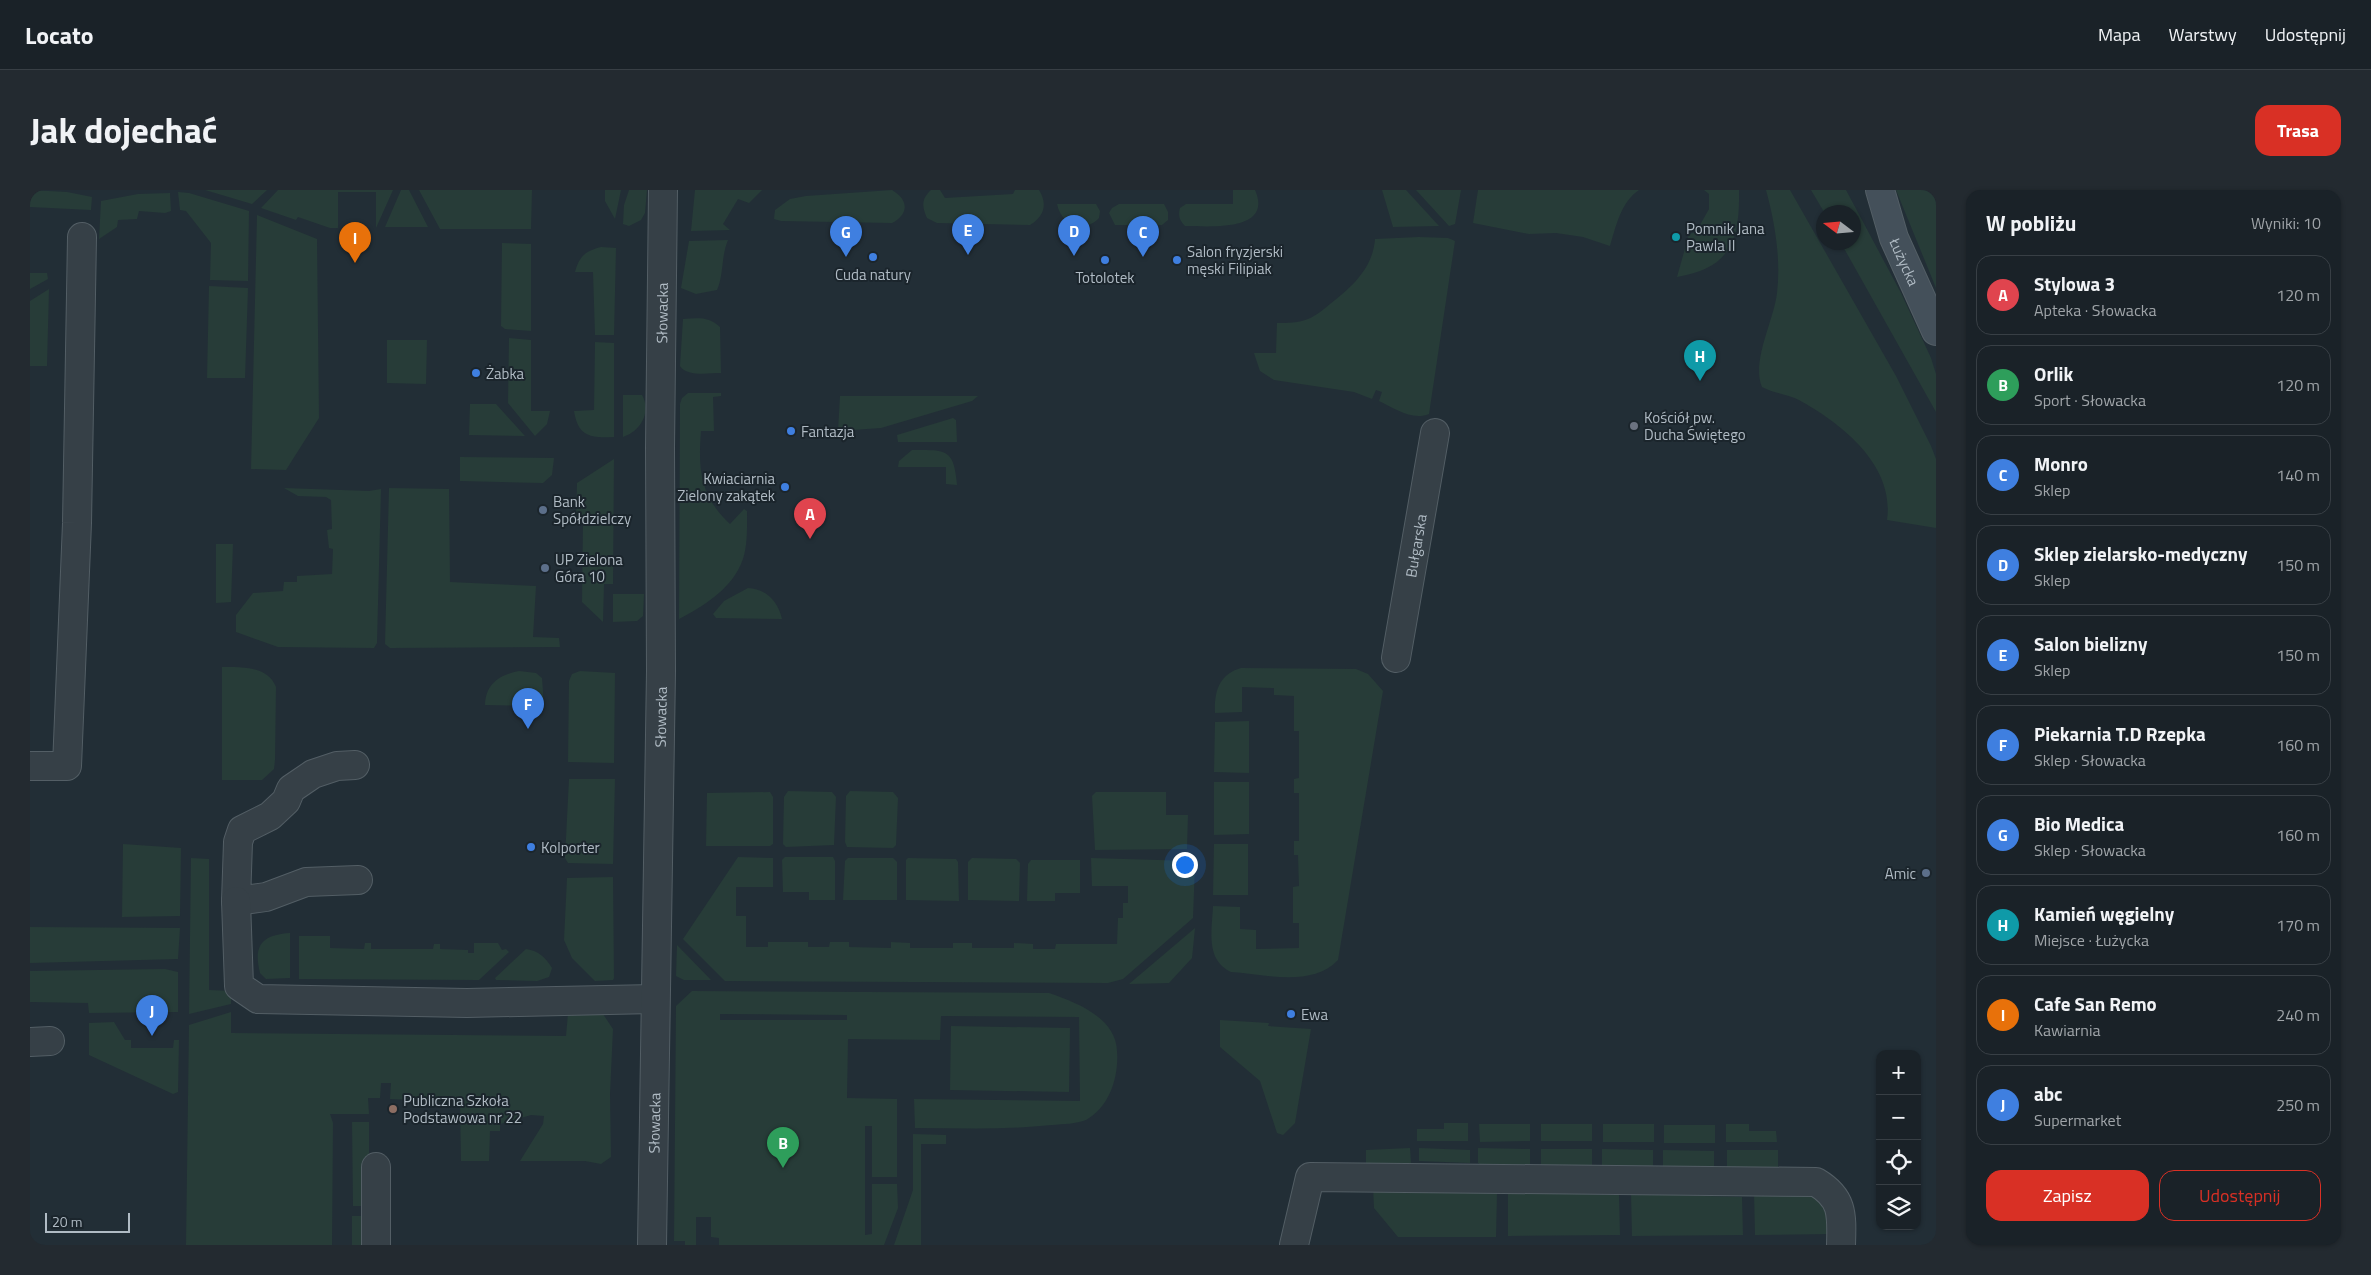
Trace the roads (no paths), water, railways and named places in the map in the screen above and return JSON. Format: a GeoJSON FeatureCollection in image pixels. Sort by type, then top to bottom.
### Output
{"type":"FeatureCollection","features":[{"type":"Feature","properties":{"kind":"main road"},"geometry":{"type":"LineString","coordinates":[[1864,190],[1894,238]]}},
{"type":"Feature","properties":{"kind":"main road","name":"Łużycka"},"geometry":{"type":"LineString","coordinates":[[1880,190],[1894,238],[1936,331]]}},
{"type":"Feature","properties":{"kind":"street","name":"Słowacka"},"geometry":{"type":"LineString","coordinates":[[652,1245],[654,999],[661,671],[660,448],[663,190]]}},
{"type":"Feature","properties":{"kind":"street"},"geometry":{"type":"LineString","coordinates":[[30,766],[67,766],[77,523],[82,237]]}},
{"type":"Feature","properties":{"kind":"street","name":"Bułgarska"},"geometry":{"type":"LineString","coordinates":[[1396,658],[1435,433]]}},
{"type":"Feature","properties":{"kind":"street"},"geometry":{"type":"LineString","coordinates":[[355,765],[337,766],[314,774],[291,789],[286,801],[270,816],[242,830],[238,842],[236,902],[239,986],[258,999],[467,1003],[654,999]]}},
{"type":"Feature","properties":{"kind":"street"},"geometry":{"type":"LineString","coordinates":[[236,902],[266,897],[306,882],[358,880]]}},
{"type":"Feature","properties":{"kind":"street"},"geometry":{"type":"LineString","coordinates":[[376,1167],[376,1245]]}},
{"type":"Feature","properties":{"kind":"street"},"geometry":{"type":"LineString","coordinates":[[1294,1245],[1310,1177],[1816,1182],[1832,1192],[1841,1212],[1842,1245]]}},
{"type":"Feature","properties":{"kind":"place","name":"Pomnik Jana Pawla II"},"geometry":{"type":"Point","coordinates":[1676,237]}},
{"type":"Feature","properties":{"kind":"place","name":"Salon bielizny"},"geometry":{"type":"Point","coordinates":[968,255]}},
{"type":"Feature","properties":{"kind":"place","name":"Sklep zielarsko-medyczny"},"geometry":{"type":"Point","coordinates":[1074,256]}},
{"type":"Feature","properties":{"kind":"place","name":"Bio Medica"},"geometry":{"type":"Point","coordinates":[846,257]}},
{"type":"Feature","properties":{"kind":"place","name":"Cuda natury"},"geometry":{"type":"Point","coordinates":[873,257]}},
{"type":"Feature","properties":{"kind":"place","name":"Monro"},"geometry":{"type":"Point","coordinates":[1143,257]}},
{"type":"Feature","properties":{"kind":"place","name":"Totolotek"},"geometry":{"type":"Point","coordinates":[1105,260]}},
{"type":"Feature","properties":{"kind":"place","name":"Salon fryzjerski męski Filipiak"},"geometry":{"type":"Point","coordinates":[1177,260]}},
{"type":"Feature","properties":{"kind":"place","name":"Cafe San Remo"},"geometry":{"type":"Point","coordinates":[355,263]}},
{"type":"Feature","properties":{"kind":"place","name":"Żabka"},"geometry":{"type":"Point","coordinates":[476,373]}},
{"type":"Feature","properties":{"kind":"place","name":"Kamień węgielny"},"geometry":{"type":"Point","coordinates":[1700,381]}},
{"type":"Feature","properties":{"kind":"place","name":"Kościół pw. Ducha Świętego"},"geometry":{"type":"Point","coordinates":[1634,426]}},
{"type":"Feature","properties":{"kind":"place","name":"Fantazja"},"geometry":{"type":"Point","coordinates":[791,431]}},
{"type":"Feature","properties":{"kind":"place","name":"Kwiaciarnia Zielony zakątek"},"geometry":{"type":"Point","coordinates":[785,487]}},
{"type":"Feature","properties":{"kind":"place","name":"Bank Spółdzielczy"},"geometry":{"type":"Point","coordinates":[543,510]}},
{"type":"Feature","properties":{"kind":"place","name":"Stylowa 3"},"geometry":{"type":"Point","coordinates":[810,539]}},
{"type":"Feature","properties":{"kind":"place","name":"UP Zielona Góra 10"},"geometry":{"type":"Point","coordinates":[545,568]}},
{"type":"Feature","properties":{"kind":"place","name":"Piekarnia T.D Rzepka"},"geometry":{"type":"Point","coordinates":[528,729]}},
{"type":"Feature","properties":{"kind":"place","name":"Kolporter"},"geometry":{"type":"Point","coordinates":[531,847]}},
{"type":"Feature","properties":{"kind":"place","name":"Amic"},"geometry":{"type":"Point","coordinates":[1926,873]}},
{"type":"Feature","properties":{"kind":"place","name":"Ewa"},"geometry":{"type":"Point","coordinates":[1291,1014]}},
{"type":"Feature","properties":{"kind":"place","name":"abc"},"geometry":{"type":"Point","coordinates":[152,1036]}},
{"type":"Feature","properties":{"kind":"place","name":"Publiczna Szkoła Podstawowa nr 22"},"geometry":{"type":"Point","coordinates":[393,1109]}},
{"type":"Feature","properties":{"kind":"place","name":"Orlik"},"geometry":{"type":"Point","coordinates":[783,1168]}}]}
